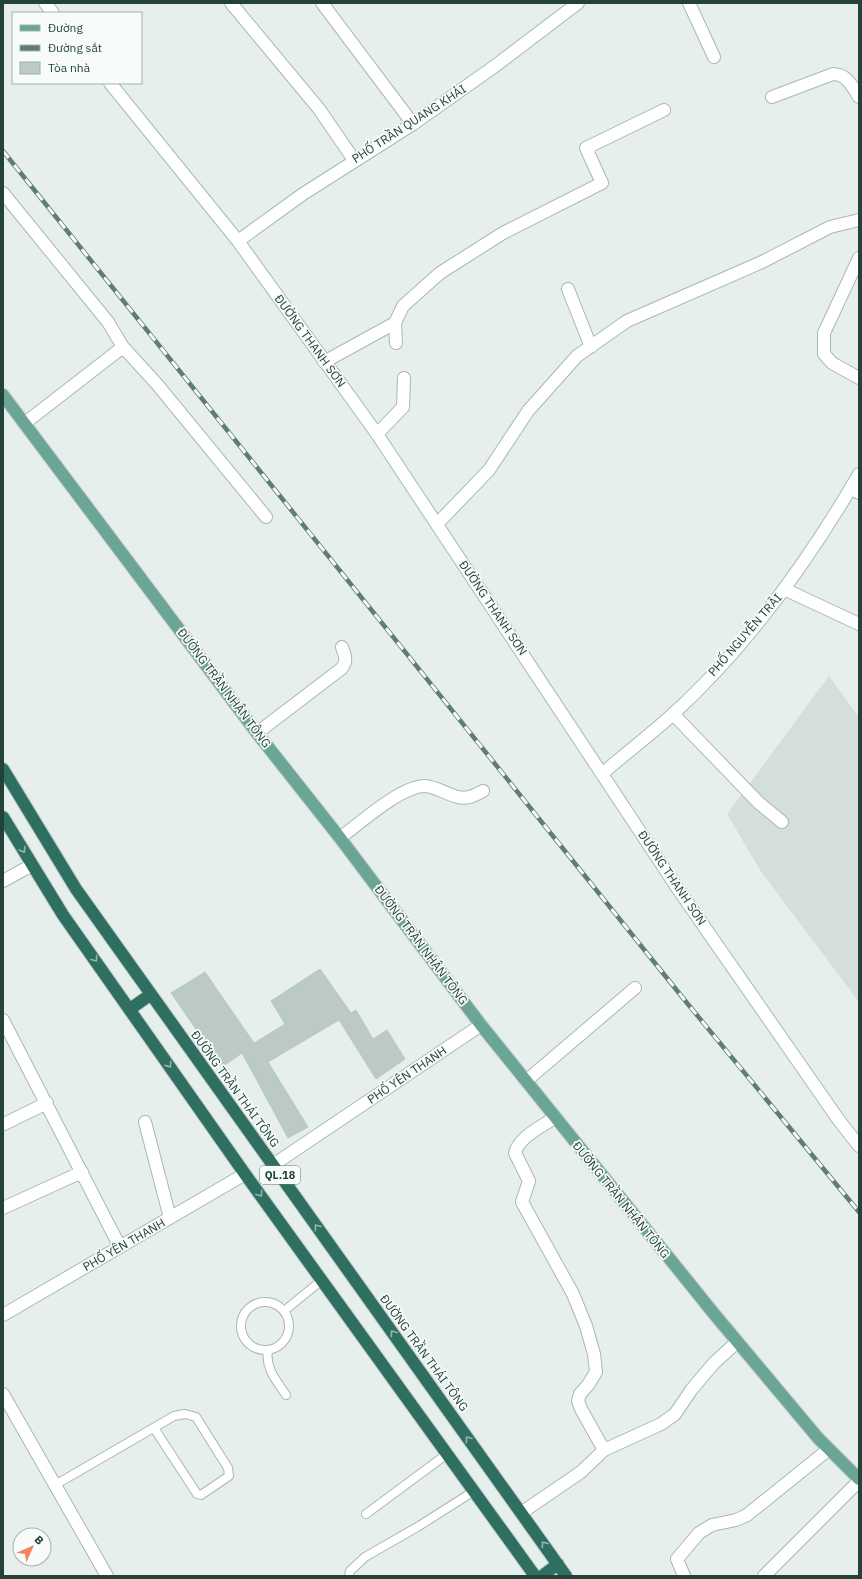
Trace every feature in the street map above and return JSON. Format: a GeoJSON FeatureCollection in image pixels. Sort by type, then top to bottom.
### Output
{"type":"FeatureCollection","features":[{"type":"Feature","properties":{"kind":"highway","name":"ĐƯỜNG TRẦN THÁI TÔNG"},"geometry":{"type":"LineString","coordinates":[[3,769],[76,889],[566,1576]]}},
{"type":"Feature","properties":{"kind":"highway","name":"QL.18"},"geometry":{"type":"LineString","coordinates":[[3,817],[63,915],[245,1174],[535,1576]]}},
{"type":"Feature","properties":{"kind":"highway"},"geometry":{"type":"LineString","coordinates":[[130,1009],[150,994]]}},
{"type":"Feature","properties":{"kind":"highway"},"geometry":{"type":"LineString","coordinates":[[542,1576],[558,1564]]}},
{"type":"Feature","properties":{"kind":"main road","name":"ĐƯỜNG TRẦN NHÂN TÔNG"},"geometry":{"type":"LineString","coordinates":[[3,395],[257,733],[340,838],[481,1025],[554,1118],[737,1342],[829,1449],[859,1480]]}},
{"type":"Feature","properties":{"kind":"street"},"geometry":{"type":"LineString","coordinates":[[45,3],[52,12]]}},
{"type":"Feature","properties":{"kind":"street"},"geometry":{"type":"LineString","coordinates":[[231,3],[319,110],[354,160]]}},
{"type":"Feature","properties":{"kind":"street","name":"PHỐ TRẦN QUANG KHẢI"},"geometry":{"type":"LineString","coordinates":[[238,241],[303,194],[354,160],[413,124],[495,66],[578,3]]}},
{"type":"Feature","properties":{"kind":"street"},"geometry":{"type":"LineString","coordinates":[[689,3],[714,57]]}},
{"type":"Feature","properties":{"kind":"street"},"geometry":{"type":"LineString","coordinates":[[328,5],[413,124]]}},
{"type":"Feature","properties":{"kind":"street"},"geometry":{"type":"LineString","coordinates":[[772,97],[833,74],[840,74],[847,78],[859,97]]}},
{"type":"Feature","properties":{"kind":"street","name":"ĐƯỜNG THANH SƠN"},"geometry":{"type":"LineString","coordinates":[[111,84],[238,241],[377,434],[603,773],[678,889],[767,1019],[859,1146]]}},
{"type":"Feature","properties":{"kind":"street"},"geometry":{"type":"LineString","coordinates":[[396,343],[395,323],[403,306],[440,273],[503,233],[602,183],[586,148],[664,110]]}},
{"type":"Feature","properties":{"kind":"street"},"geometry":{"type":"LineString","coordinates":[[3,193],[108,322],[123,347],[156,383],[266,517]]}},
{"type":"Feature","properties":{"kind":"street"},"geometry":{"type":"LineString","coordinates":[[437,524],[489,470],[528,410],[577,356],[590,346],[627,321],[762,262],[830,227],[859,220]]}},
{"type":"Feature","properties":{"kind":"street"},"geometry":{"type":"LineString","coordinates":[[859,258],[824,333],[824,354],[832,363],[859,378]]}},
{"type":"Feature","properties":{"kind":"street"},"geometry":{"type":"LineString","coordinates":[[568,289],[590,346]]}},
{"type":"Feature","properties":{"kind":"street"},"geometry":{"type":"LineString","coordinates":[[324,362],[395,323]]}},
{"type":"Feature","properties":{"kind":"street"},"geometry":{"type":"LineString","coordinates":[[25,424],[123,347]]}},
{"type":"Feature","properties":{"kind":"street"},"geometry":{"type":"LineString","coordinates":[[377,434],[403,407],[404,378]]}},
{"type":"Feature","properties":{"kind":"street","name":"PHỐ NGUYỄN TRÃI"},"geometry":{"type":"LineString","coordinates":[[603,773],[673,714],[731,654],[784,590],[855,491],[859,474]]}},
{"type":"Feature","properties":{"kind":"street"},"geometry":{"type":"LineString","coordinates":[[784,590],[859,624]]}},
{"type":"Feature","properties":{"kind":"street"},"geometry":{"type":"LineString","coordinates":[[257,733],[341,669],[345,664],[346,658],[342,647]]}},
{"type":"Feature","properties":{"kind":"street"},"geometry":{"type":"LineString","coordinates":[[673,714],[759,803],[782,822]]}},
{"type":"Feature","properties":{"kind":"street"},"geometry":{"type":"LineString","coordinates":[[340,838],[380,807],[413,787],[426,786],[461,798],[469,798],[483,791]]}},
{"type":"Feature","properties":{"kind":"street"},"geometry":{"type":"LineString","coordinates":[[3,881],[32,865]]}},
{"type":"Feature","properties":{"kind":"street"},"geometry":{"type":"LineString","coordinates":[[526,1081],[635,988]]}},
{"type":"Feature","properties":{"kind":"street"},"geometry":{"type":"LineString","coordinates":[[3,1020],[120,1247]]}},
{"type":"Feature","properties":{"kind":"street","name":"PHỐ YÊN THANH"},"geometry":{"type":"LineString","coordinates":[[273,1165],[481,1025]]}},
{"type":"Feature","properties":{"kind":"street"},"geometry":{"type":"LineString","coordinates":[[4,1124],[47,1103]]}},
{"type":"Feature","properties":{"kind":"street"},"geometry":{"type":"LineString","coordinates":[[554,1118],[524,1139],[517,1147],[515,1153],[529,1181],[522,1202],[573,1294],[586,1326],[594,1354],[596,1372],[588,1386],[580,1394],[578,1401],[604,1450]]}},
{"type":"Feature","properties":{"kind":"street"},"geometry":{"type":"LineString","coordinates":[[145,1122],[170,1218]]}},
{"type":"Feature","properties":{"kind":"street"},"geometry":{"type":"LineString","coordinates":[[3,1208],[82,1172]]}},
{"type":"Feature","properties":{"kind":"street","name":"PHỐ YÊN THANH"},"geometry":{"type":"LineString","coordinates":[[3,1316],[245,1174]]}},
{"type":"Feature","properties":{"kind":"street"},"geometry":{"type":"LineString","coordinates":[[521,1513],[581,1472],[604,1450],[661,1424],[675,1414],[692,1389],[714,1363],[737,1342]]}},
{"type":"Feature","properties":{"kind":"street"},"geometry":{"type":"LineString","coordinates":[[3,1394],[107,1576]]}},
{"type":"Feature","properties":{"kind":"street"},"geometry":{"type":"LineString","coordinates":[[684,1576],[677,1558],[699,1533],[712,1525],[736,1520],[747,1515],[829,1449]]}},
{"type":"Feature","properties":{"kind":"street"},"geometry":{"type":"LineString","coordinates":[[764,1576],[859,1480]]}},
{"type":"Feature","properties":{"kind":"lane"},"geometry":{"type":"LineString","coordinates":[[284,1311],[322,1280]]}},
{"type":"Feature","properties":{"kind":"lane"},"geometry":{"type":"LineString","coordinates":[[262,1301],[276,1304],[284,1311],[289,1319],[288,1333],[280,1344],[268,1350],[254,1348],[248,1344],[241,1332],[241,1318],[249,1306],[262,1301]]}},
{"type":"Feature","properties":{"kind":"lane"},"geometry":{"type":"LineString","coordinates":[[268,1350],[266,1360],[272,1375],[286,1395]]}},
{"type":"Feature","properties":{"kind":"lane"},"geometry":{"type":"LineString","coordinates":[[55,1485],[174,1416],[185,1414],[196,1417],[228,1468],[229,1476],[200,1495],[197,1494],[154,1428]]}},
{"type":"Feature","properties":{"kind":"lane"},"geometry":{"type":"LineString","coordinates":[[366,1514],[447,1454]]}},
{"type":"Feature","properties":{"kind":"lane"},"geometry":{"type":"LineString","coordinates":[[349,1576],[350,1571],[364,1557],[419,1526],[474,1491]]}},
{"type":"Feature","properties":{"kind":"shaded area"},"geometry":{"type":"Polygon","coordinates":[[[829,676],[859,717],[859,1002],[760,870],[727,814],[829,676]]]}},
{"type":"Feature","properties":{"kind":"building"},"geometry":{"type":"Polygon","coordinates":[[[320,969],[351,1013],[356,1010],[373,1039],[387,1030],[405,1059],[376,1079],[339,1020],[268,1062],[308,1127],[288,1138],[242,1053],[222,1067],[171,993],[205,972],[254,1043],[285,1024],[271,1001],[320,969]]]}},
{"type":"Feature","properties":{"kind":"railway"},"geometry":{"type":"LineString","coordinates":[[3,151],[687,1003],[859,1212]]}}]}
